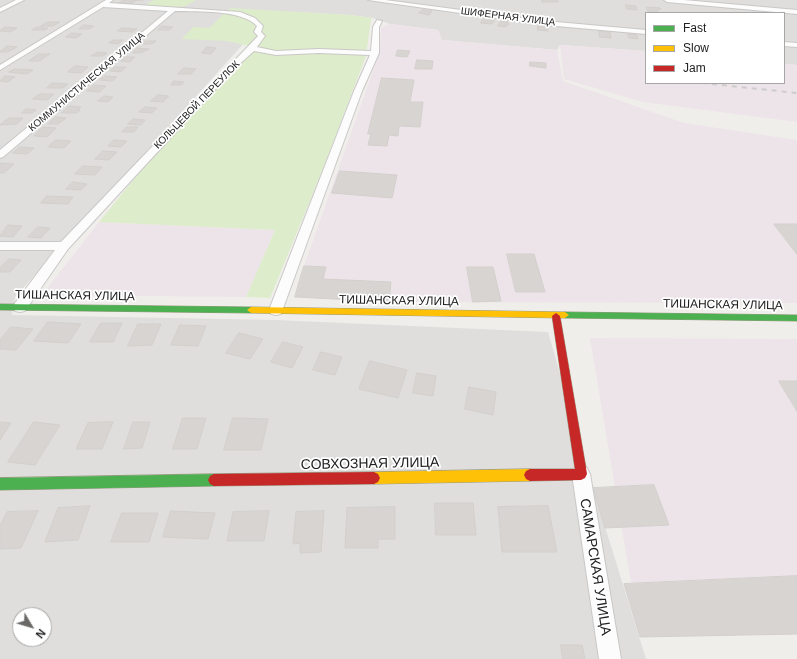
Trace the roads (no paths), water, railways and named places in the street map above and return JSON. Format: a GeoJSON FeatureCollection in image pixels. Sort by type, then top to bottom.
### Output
{"type":"FeatureCollection","features":[{"type":"Feature","properties":{"kind":"main road","name":"ТИШАНСКАЯ УЛИЦА"},"geometry":{"type":"LineString","coordinates":[[0,307],[276,310],[556,316],[797,318]]}},
{"type":"Feature","properties":{"kind":"main road"},"geometry":{"type":"LineString","coordinates":[[556,316],[581,474]]}},
{"type":"Feature","properties":{"kind":"main road","name":"СОВХОЗНАЯ УЛИЦА"},"geometry":{"type":"LineString","coordinates":[[0,484],[581,474]]}},
{"type":"Feature","properties":{"kind":"street"},"geometry":{"type":"LineString","coordinates":[[0,10],[21,0]]}},
{"type":"Feature","properties":{"kind":"street","name":"ШИФЕРНАЯ УЛИЦА"},"geometry":{"type":"LineString","coordinates":[[371,0],[401,1],[545,23],[645,32]]}},
{"type":"Feature","properties":{"kind":"street"},"geometry":{"type":"LineString","coordinates":[[667,0],[797,12]]}},
{"type":"Feature","properties":{"kind":"street"},"geometry":{"type":"LineString","coordinates":[[0,68],[107,2]]}},
{"type":"Feature","properties":{"kind":"street","name":"КОЛЬЦЕВОЙ ПЕРЕУЛОК"},"geometry":{"type":"LineString","coordinates":[[20,307],[64,246],[232,66],[252,48],[262,36],[257,32],[260,26],[250,16],[238,13],[107,2]]}},
{"type":"Feature","properties":{"kind":"street","name":"КОММУНИСТИЧЕСКАЯ УЛИЦА"},"geometry":{"type":"LineString","coordinates":[[0,155],[178,9],[193,3]]}},
{"type":"Feature","properties":{"kind":"street"},"geometry":{"type":"LineString","coordinates":[[276,310],[358,91],[375,53],[376,27],[379,22]]}},
{"type":"Feature","properties":{"kind":"street"},"geometry":{"type":"LineString","coordinates":[[785,44],[797,45]]}},
{"type":"Feature","properties":{"kind":"street"},"geometry":{"type":"LineString","coordinates":[[252,48],[276,53],[319,51],[375,53]]}},
{"type":"Feature","properties":{"kind":"street"},"geometry":{"type":"LineString","coordinates":[[0,246],[64,246]]}},
{"type":"Feature","properties":{"kind":"street","name":"САМАРСКАЯ УЛИЦА"},"geometry":{"type":"LineString","coordinates":[[581,474],[610,659]]}},
{"type":"Feature","properties":{"kind":"railway"},"geometry":{"type":"LineString","coordinates":[[712,84],[797,93]]}}]}
